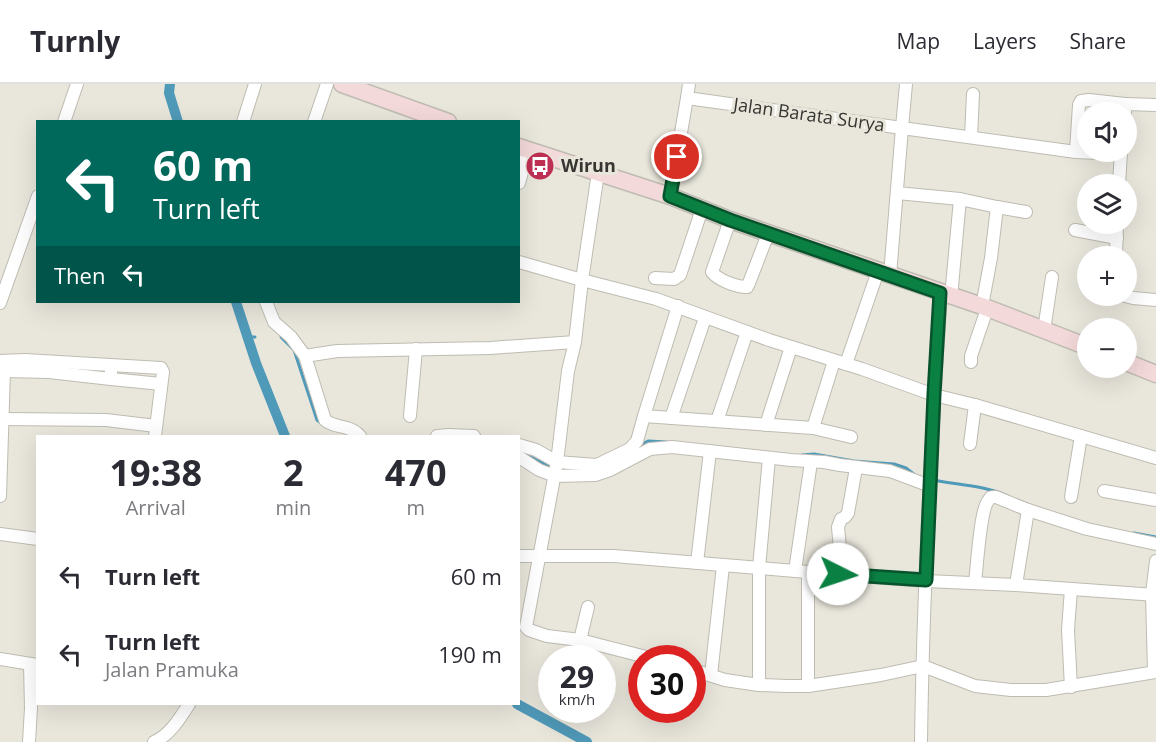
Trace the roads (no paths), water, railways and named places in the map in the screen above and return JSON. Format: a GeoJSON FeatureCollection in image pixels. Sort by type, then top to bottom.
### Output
{"type":"FeatureCollection","features":[{"type":"Feature","properties":{"kind":"main road"},"geometry":{"type":"LineString","coordinates":[[348,85],[443,120]]}},
{"type":"Feature","properties":{"kind":"main road"},"geometry":{"type":"LineString","coordinates":[[524,148],[670,196],[768,234],[984,308],[1077,343]]}},
{"type":"Feature","properties":{"kind":"main road"},"geometry":{"type":"LineString","coordinates":[[1137,366],[1156,374]]}},
{"type":"Feature","properties":{"kind":"street"},"geometry":{"type":"LineString","coordinates":[[65,120],[77,84]]}},
{"type":"Feature","properties":{"kind":"street"},"geometry":{"type":"LineString","coordinates":[[244,120],[255,84]]}},
{"type":"Feature","properties":{"kind":"street"},"geometry":{"type":"LineString","coordinates":[[315,120],[327,84]]}},
{"type":"Feature","properties":{"kind":"street"},"geometry":{"type":"LineString","coordinates":[[670,196],[689,84]]}},
{"type":"Feature","properties":{"kind":"street","name":"Jalan Barata Surya"},"geometry":{"type":"LineString","coordinates":[[687,98],[902,128],[906,84]]}},
{"type":"Feature","properties":{"kind":"street"},"geometry":{"type":"LineString","coordinates":[[971,137],[973,94]]}},
{"type":"Feature","properties":{"kind":"street"},"geometry":{"type":"LineString","coordinates":[[1081,102],[1089,100],[1098,102]]}},
{"type":"Feature","properties":{"kind":"street"},"geometry":{"type":"LineString","coordinates":[[1137,107],[1156,105]]}},
{"type":"Feature","properties":{"kind":"street"},"geometry":{"type":"LineString","coordinates":[[813,428],[840,362],[884,273],[897,193],[902,128],[1076,152],[1077,136]]}},
{"type":"Feature","properties":{"kind":"street"},"geometry":{"type":"LineString","coordinates":[[520,176],[524,148]]}},
{"type":"Feature","properties":{"kind":"street"},"geometry":{"type":"LineString","coordinates":[[598,173],[555,469],[526,627],[547,636],[580,640],[628,652]]}},
{"type":"Feature","properties":{"kind":"street"},"geometry":{"type":"LineString","coordinates":[[897,193],[960,199],[1026,212]]}},
{"type":"Feature","properties":{"kind":"street"},"geometry":{"type":"LineString","coordinates":[[921,742],[934,394],[960,199]]}},
{"type":"Feature","properties":{"kind":"street"},"geometry":{"type":"LineString","coordinates":[[0,303],[36,202]]}},
{"type":"Feature","properties":{"kind":"street"},"geometry":{"type":"LineString","coordinates":[[971,362],[984,308],[997,207]]}},
{"type":"Feature","properties":{"kind":"street"},"geometry":{"type":"LineString","coordinates":[[655,278],[674,279],[680,275],[702,209]]}},
{"type":"Feature","properties":{"kind":"street"},"geometry":{"type":"LineString","coordinates":[[730,220],[712,272],[716,277],[740,286],[747,287],[768,234]]}},
{"type":"Feature","properties":{"kind":"street"},"geometry":{"type":"LineString","coordinates":[[1075,230],[1117,238]]}},
{"type":"Feature","properties":{"kind":"street"},"geometry":{"type":"LineString","coordinates":[[1117,234],[1117,246]]}},
{"type":"Feature","properties":{"kind":"street"},"geometry":{"type":"LineString","coordinates":[[520,262],[656,299],[705,318],[934,394],[1156,458]]}},
{"type":"Feature","properties":{"kind":"street"},"geometry":{"type":"LineString","coordinates":[[1044,330],[1052,277]]}},
{"type":"Feature","properties":{"kind":"street"},"geometry":{"type":"LineString","coordinates":[[1137,298],[1156,300]]}},
{"type":"Feature","properties":{"kind":"street"},"geometry":{"type":"LineString","coordinates":[[266,303],[274,322],[291,337],[305,356],[327,423],[354,430],[359,435]]}},
{"type":"Feature","properties":{"kind":"street"},"geometry":{"type":"LineString","coordinates":[[520,458],[539,470],[555,469],[597,465],[630,450],[637,441],[678,306]]}},
{"type":"Feature","properties":{"kind":"street"},"geometry":{"type":"LineString","coordinates":[[671,418],[705,318]]}},
{"type":"Feature","properties":{"kind":"street"},"geometry":{"type":"LineString","coordinates":[[717,421],[747,332]]}},
{"type":"Feature","properties":{"kind":"street"},"geometry":{"type":"LineString","coordinates":[[305,356],[337,351],[490,348],[575,342]]}},
{"type":"Feature","properties":{"kind":"street"},"geometry":{"type":"LineString","coordinates":[[766,425],[791,347]]}},
{"type":"Feature","properties":{"kind":"street"},"geometry":{"type":"LineString","coordinates":[[410,416],[416,349]]}},
{"type":"Feature","properties":{"kind":"street"},"geometry":{"type":"LineString","coordinates":[[0,496],[3,366],[49,372],[111,372],[161,368],[163,372],[155,431],[106,420],[3,419]]}},
{"type":"Feature","properties":{"kind":"street"},"geometry":{"type":"LineString","coordinates":[[970,444],[975,405]]}},
{"type":"Feature","properties":{"kind":"street"},"geometry":{"type":"LineString","coordinates":[[644,416],[813,428],[851,437]]}},
{"type":"Feature","properties":{"kind":"street"},"geometry":{"type":"LineString","coordinates":[[1071,497],[1081,436]]}},
{"type":"Feature","properties":{"kind":"street"},"geometry":{"type":"LineString","coordinates":[[520,445],[536,450],[555,469],[595,475],[650,450],[672,447],[824,462],[890,471],[930,482]]}},
{"type":"Feature","properties":{"kind":"street"},"geometry":{"type":"LineString","coordinates":[[697,563],[710,452]]}},
{"type":"Feature","properties":{"kind":"street"},"geometry":{"type":"LineString","coordinates":[[759,685],[759,568],[769,458]]}},
{"type":"Feature","properties":{"kind":"street"},"geometry":{"type":"LineString","coordinates":[[808,686],[802,572],[811,462]]}},
{"type":"Feature","properties":{"kind":"street"},"geometry":{"type":"LineString","coordinates":[[838,574],[840,549],[838,527],[841,519],[848,513],[856,468]]}},
{"type":"Feature","properties":{"kind":"street"},"geometry":{"type":"LineString","coordinates":[[1104,491],[1156,500]]}},
{"type":"Feature","properties":{"kind":"street"},"geometry":{"type":"LineString","coordinates":[[975,583],[983,517],[986,502],[991,497],[1087,529],[1156,544]]}},
{"type":"Feature","properties":{"kind":"street"},"geometry":{"type":"LineString","coordinates":[[1016,585],[1028,510]]}},
{"type":"Feature","properties":{"kind":"street"},"geometry":{"type":"LineString","coordinates":[[0,534],[36,539]]}},
{"type":"Feature","properties":{"kind":"street"},"geometry":{"type":"LineString","coordinates":[[520,556],[614,556],[802,572],[1154,594]]}},
{"type":"Feature","properties":{"kind":"street"},"geometry":{"type":"LineString","coordinates":[[706,674],[725,680],[759,685],[808,686],[923,666],[975,686],[1011,690],[1046,690],[1155,672],[1156,561]]}},
{"type":"Feature","properties":{"kind":"street"},"geometry":{"type":"LineString","coordinates":[[711,675],[723,566]]}},
{"type":"Feature","properties":{"kind":"street"},"geometry":{"type":"LineString","coordinates":[[1071,589],[1068,630],[1071,687]]}},
{"type":"Feature","properties":{"kind":"street"},"geometry":{"type":"LineString","coordinates":[[580,640],[588,607]]}},
{"type":"Feature","properties":{"kind":"street"},"geometry":{"type":"LineString","coordinates":[[0,659],[34,665],[29,742]]}},
{"type":"Feature","properties":{"kind":"street"},"geometry":{"type":"LineString","coordinates":[[154,742],[174,726],[188,705]]}},
{"type":"Feature","properties":{"kind":"waterway"},"geometry":{"type":"LineString","coordinates":[[170,84],[169,93],[177,120]]}},
{"type":"Feature","properties":{"kind":"waterway"},"geometry":{"type":"LineString","coordinates":[[236,303],[256,363],[285,435]]}},
{"type":"Feature","properties":{"kind":"waterway"},"geometry":{"type":"LineString","coordinates":[[247,337],[255,337]]}},
{"type":"Feature","properties":{"kind":"waterway"},"geometry":{"type":"LineString","coordinates":[[281,337],[294,350],[317,420],[321,423]]}},
{"type":"Feature","properties":{"kind":"waterway"},"geometry":{"type":"LineString","coordinates":[[639,446],[648,441],[667,442]]}},
{"type":"Feature","properties":{"kind":"waterway"},"geometry":{"type":"LineString","coordinates":[[521,452],[552,468]]}},
{"type":"Feature","properties":{"kind":"waterway"},"geometry":{"type":"LineString","coordinates":[[802,455],[814,454],[854,461],[894,464],[906,468],[915,475]]}},
{"type":"Feature","properties":{"kind":"waterway"},"geometry":{"type":"LineString","coordinates":[[933,480],[980,487],[1008,496]]}},
{"type":"Feature","properties":{"kind":"waterway"},"geometry":{"type":"LineString","coordinates":[[1134,533],[1156,537]]}},
{"type":"Feature","properties":{"kind":"waterway"},"geometry":{"type":"LineString","coordinates":[[519,705],[587,742]]}},
{"type":"Feature","properties":{"kind":"place","name":"Wirun"},"geometry":{"type":"Point","coordinates":[540,166]}}]}
